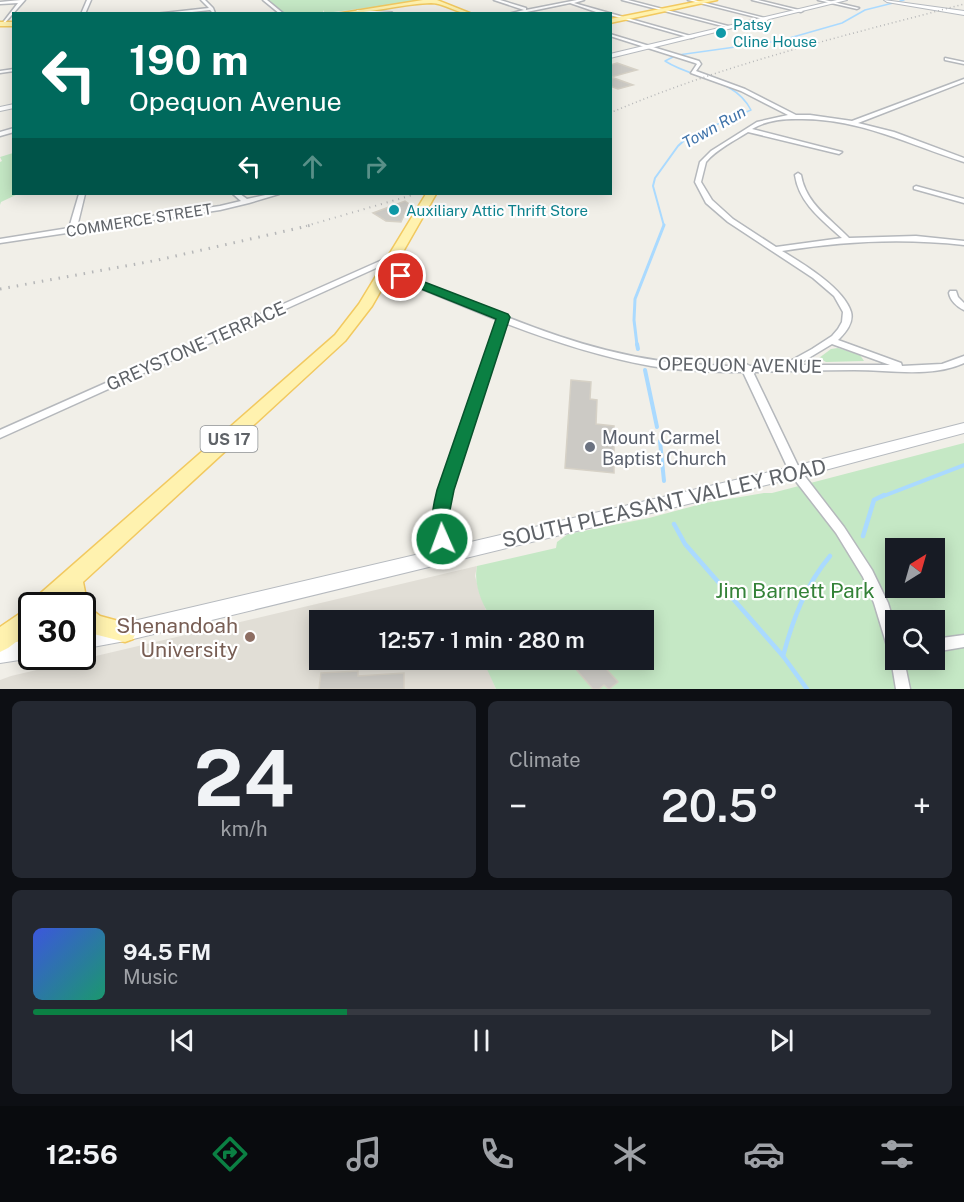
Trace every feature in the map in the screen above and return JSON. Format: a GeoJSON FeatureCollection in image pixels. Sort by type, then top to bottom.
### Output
{"type":"FeatureCollection","features":[{"type":"Feature","properties":{"kind":"main road"},"geometry":{"type":"LineString","coordinates":[[612,21],[714,0]]}},
{"type":"Feature","properties":{"kind":"main road"},"geometry":{"type":"LineString","coordinates":[[357,12],[432,1],[464,12]]}},
{"type":"Feature","properties":{"kind":"main road","name":"US 17"},"geometry":{"type":"LineString","coordinates":[[58,592],[323,355],[356,319],[430,195]]}},
{"type":"Feature","properties":{"kind":"main road"},"geometry":{"type":"LineString","coordinates":[[72,579],[74,592]]}},
{"type":"Feature","properties":{"kind":"main road"},"geometry":{"type":"LineString","coordinates":[[96,625],[124,632]]}},
{"type":"Feature","properties":{"kind":"main road"},"geometry":{"type":"LineString","coordinates":[[0,641],[18,627]]}},
{"type":"Feature","properties":{"kind":"street"},"geometry":{"type":"LineString","coordinates":[[203,0],[214,12]]}},
{"type":"Feature","properties":{"kind":"street"},"geometry":{"type":"LineString","coordinates":[[265,0],[280,12]]}},
{"type":"Feature","properties":{"kind":"street"},"geometry":{"type":"LineString","coordinates":[[432,1],[442,0]]}},
{"type":"Feature","properties":{"kind":"street"},"geometry":{"type":"LineString","coordinates":[[495,0],[534,12]]}},
{"type":"Feature","properties":{"kind":"street"},"geometry":{"type":"LineString","coordinates":[[560,0],[602,12]]}},
{"type":"Feature","properties":{"kind":"street"},"geometry":{"type":"LineString","coordinates":[[518,12],[582,0]]}},
{"type":"Feature","properties":{"kind":"street"},"geometry":{"type":"LineString","coordinates":[[624,0],[730,27]]}},
{"type":"Feature","properties":{"kind":"street"},"geometry":{"type":"LineString","coordinates":[[690,0],[767,19]]}},
{"type":"Feature","properties":{"kind":"street"},"geometry":{"type":"LineString","coordinates":[[754,0],[801,11]]}},
{"type":"Feature","properties":{"kind":"street"},"geometry":{"type":"LineString","coordinates":[[820,0],[857,8]]}},
{"type":"Feature","properties":{"kind":"street"},"geometry":{"type":"LineString","coordinates":[[612,56],[844,0]]}},
{"type":"Feature","properties":{"kind":"street"},"geometry":{"type":"LineString","coordinates":[[887,0],[934,9],[964,6]]}},
{"type":"Feature","properties":{"kind":"street"},"geometry":{"type":"LineString","coordinates":[[0,3],[22,1]]}},
{"type":"Feature","properties":{"kind":"street"},"geometry":{"type":"LineString","coordinates":[[1,24],[22,1]]}},
{"type":"Feature","properties":{"kind":"street"},"geometry":{"type":"LineString","coordinates":[[163,8],[207,4]]}},
{"type":"Feature","properties":{"kind":"street"},"geometry":{"type":"LineString","coordinates":[[952,8],[964,13]]}},
{"type":"Feature","properties":{"kind":"street"},"geometry":{"type":"LineString","coordinates":[[178,12],[212,9]]}},
{"type":"Feature","properties":{"kind":"street"},"geometry":{"type":"LineString","coordinates":[[612,15],[692,36]]}},
{"type":"Feature","properties":{"kind":"street"},"geometry":{"type":"LineString","coordinates":[[612,36],[697,62],[699,64],[693,72],[743,90],[796,117]]}},
{"type":"Feature","properties":{"kind":"street"},"geometry":{"type":"LineString","coordinates":[[946,59],[964,63]]}},
{"type":"Feature","properties":{"kind":"street"},"geometry":{"type":"LineString","coordinates":[[852,123],[964,80]]}},
{"type":"Feature","properties":{"kind":"street"},"geometry":{"type":"LineString","coordinates":[[787,367],[832,341],[845,326],[847,318],[844,304],[826,285],[718,210],[703,195],[698,183],[698,172],[705,159],[748,130],[768,120],[796,117],[852,123],[903,136],[964,160]]}},
{"type":"Feature","properties":{"kind":"street"},"geometry":{"type":"LineString","coordinates":[[748,130],[839,152]]}},
{"type":"Feature","properties":{"kind":"street"},"geometry":{"type":"LineString","coordinates":[[798,175],[798,182],[806,198],[846,238]]}},
{"type":"Feature","properties":{"kind":"street"},"geometry":{"type":"LineString","coordinates":[[916,188],[964,201]]}},
{"type":"Feature","properties":{"kind":"street"},"geometry":{"type":"LineString","coordinates":[[72,231],[82,195]]}},
{"type":"Feature","properties":{"kind":"street"},"geometry":{"type":"LineString","coordinates":[[237,195],[247,202]]}},
{"type":"Feature","properties":{"kind":"street","name":"COMMERCE STREET"},"geometry":{"type":"LineString","coordinates":[[0,241],[247,202],[272,195]]}},
{"type":"Feature","properties":{"kind":"street"},"geometry":{"type":"LineString","coordinates":[[774,250],[846,238],[901,237],[964,243]]}},
{"type":"Feature","properties":{"kind":"street","name":"OPEQUON AVENUE"},"geometry":{"type":"LineString","coordinates":[[389,265],[503,317],[577,345],[625,358],[675,366],[746,367],[944,366],[956,364],[964,359]]}},
{"type":"Feature","properties":{"kind":"street","name":"GREYSTONE TERRACE"},"geometry":{"type":"LineString","coordinates":[[0,434],[389,265]]}},
{"type":"Feature","properties":{"kind":"street"},"geometry":{"type":"LineString","coordinates":[[953,292],[954,298],[964,307]]}},
{"type":"Feature","properties":{"kind":"street"},"geometry":{"type":"LineString","coordinates":[[446,556],[441,521],[445,490],[503,317]]}},
{"type":"Feature","properties":{"kind":"street"},"geometry":{"type":"LineString","coordinates":[[832,341],[905,367]]}},
{"type":"Feature","properties":{"kind":"street"},"geometry":{"type":"LineString","coordinates":[[746,367],[795,472],[840,530],[868,574],[885,620]]}},
{"type":"Feature","properties":{"kind":"street","name":"SOUTH PLEASANT VALLEY ROAD"},"geometry":{"type":"LineString","coordinates":[[96,637],[795,472],[964,428]]}},
{"type":"Feature","properties":{"kind":"street"},"geometry":{"type":"LineString","coordinates":[[945,644],[964,641]]}},
{"type":"Feature","properties":{"kind":"street"},"geometry":{"type":"LineString","coordinates":[[0,653],[18,651]]}},
{"type":"Feature","properties":{"kind":"street"},"geometry":{"type":"LineString","coordinates":[[899,670],[903,689]]}},
{"type":"Feature","properties":{"kind":"shaded area","name":"Shenandoah University"},"geometry":{"type":"Polygon","coordinates":[[[477,566],[475,576],[486,610],[309,610],[309,670],[488,670],[496,689],[0,689],[0,680],[36,670],[96,670],[96,656],[477,566]]]}},
{"type":"Feature","properties":{"kind":"green space"},"geometry":{"type":"Polygon","coordinates":[[[268,0],[424,1],[333,12],[323,10],[323,12],[283,12],[268,0]]]}},
{"type":"Feature","properties":{"kind":"green space"},"geometry":{"type":"Polygon","coordinates":[[[12,153],[12,195],[16,195],[1,202],[0,205],[0,162],[2,161],[0,157],[12,153]]]}},
{"type":"Feature","properties":{"kind":"green space"},"geometry":{"type":"Polygon","coordinates":[[[838,348],[860,355],[864,361],[826,362],[819,358],[831,349],[838,348]]]}},
{"type":"Feature","properties":{"kind":"green space","name":"Jim Barnett Park"},"geometry":{"type":"Polygon","coordinates":[[[964,443],[964,689],[496,689],[487,670],[654,670],[654,610],[487,610],[476,580],[477,566],[556,548],[557,542],[568,534],[649,518],[705,503],[772,493],[964,443]]]}},
{"type":"Feature","properties":{"kind":"building"},"geometry":{"type":"Polygon","coordinates":[[[617,63],[637,70],[612,77],[612,64],[617,63]]]}},
{"type":"Feature","properties":{"kind":"building"},"geometry":{"type":"Polygon","coordinates":[[[612,77],[633,85],[618,89],[612,87],[612,77]]]}},
{"type":"Feature","properties":{"kind":"building","name":"Auxiliary Attic Thrift Store"},"geometry":{"type":"Polygon","coordinates":[[[405,201],[415,208],[406,211],[401,222],[386,221],[373,213],[405,201]]]}},
{"type":"Feature","properties":{"kind":"building","name":"Mount Carmel Baptist Church"},"geometry":{"type":"Polygon","coordinates":[[[571,380],[591,382],[590,399],[597,400],[596,424],[614,426],[614,473],[565,468],[571,380]]]}},
{"type":"Feature","properties":{"kind":"building"},"geometry":{"type":"Polygon","coordinates":[[[577,670],[607,670],[618,682],[609,689],[604,685],[599,689],[593,689],[577,670]]]}},
{"type":"Feature","properties":{"kind":"building"},"geometry":{"type":"Polygon","coordinates":[[[358,671],[358,676],[404,673],[404,689],[319,689],[321,673],[358,671]]]}},
{"type":"Feature","properties":{"kind":"waterway","name":"Town Run"},"geometry":{"type":"LineString","coordinates":[[900,1],[904,0]]}},
{"type":"Feature","properties":{"kind":"waterway","name":"Town Run"},"geometry":{"type":"LineString","coordinates":[[678,55],[779,41],[842,23],[865,10],[893,3]]}},
{"type":"Feature","properties":{"kind":"waterway","name":"Town Run"},"geometry":{"type":"LineString","coordinates":[[673,57],[665,61],[724,85],[744,99],[751,110],[699,132]]}},
{"type":"Feature","properties":{"kind":"waterway","name":"Town Run"},"geometry":{"type":"LineString","coordinates":[[664,225],[653,186],[655,178],[678,146],[688,137],[702,131]]}},
{"type":"Feature","properties":{"kind":"waterway","name":"Town Run"},"geometry":{"type":"LineString","coordinates":[[637,345],[634,320],[635,299],[664,225]]}},
{"type":"Feature","properties":{"kind":"waterway","name":"Town Run"},"geometry":{"type":"LineString","coordinates":[[637,344],[638,349]]}},
{"type":"Feature","properties":{"kind":"waterway","name":"Town Run"},"geometry":{"type":"LineString","coordinates":[[645,370],[657,427]]}},
{"type":"Feature","properties":{"kind":"waterway","name":"Town Run"},"geometry":{"type":"LineString","coordinates":[[660,441],[664,481]]}},
{"type":"Feature","properties":{"kind":"waterway"},"geometry":{"type":"LineString","coordinates":[[881,497],[964,465]]}},
{"type":"Feature","properties":{"kind":"waterway"},"geometry":{"type":"LineString","coordinates":[[863,536],[874,500],[884,495]]}},
{"type":"Feature","properties":{"kind":"waterway","name":"Town Run"},"geometry":{"type":"LineString","coordinates":[[674,524],[685,544],[783,656]]}},
{"type":"Feature","properties":{"kind":"waterway"},"geometry":{"type":"LineString","coordinates":[[783,656],[801,603],[821,567],[830,556]]}},
{"type":"Feature","properties":{"kind":"waterway","name":"Town Run"},"geometry":{"type":"LineString","coordinates":[[783,656],[807,689]]}},
{"type":"Feature","properties":{"kind":"railway"},"geometry":{"type":"LineString","coordinates":[[612,112],[740,65],[964,4]]}},
{"type":"Feature","properties":{"kind":"railway"},"geometry":{"type":"LineString","coordinates":[[306,226],[413,195]]}},
{"type":"Feature","properties":{"kind":"railway"},"geometry":{"type":"LineString","coordinates":[[0,289],[158,260],[312,225]]}},
{"type":"Feature","properties":{"kind":"place","name":"Patsy Cline House"},"geometry":{"type":"Point","coordinates":[721,33]}},
{"type":"Feature","properties":{"kind":"place","name":"Auxiliary Attic Thrift Store"},"geometry":{"type":"Point","coordinates":[394,210]}},
{"type":"Feature","properties":{"kind":"place","name":"Mount Carmel Baptist Church"},"geometry":{"type":"Point","coordinates":[590,447]}},
{"type":"Feature","properties":{"kind":"place","name":"Shenandoah University"},"geometry":{"type":"Point","coordinates":[250,637]}},
{"type":"Feature","properties":{"kind":"route"},"geometry":{"type":"LineString","coordinates":[[401,276],[503,317],[445,490],[441,510],[442,539]]}}]}
